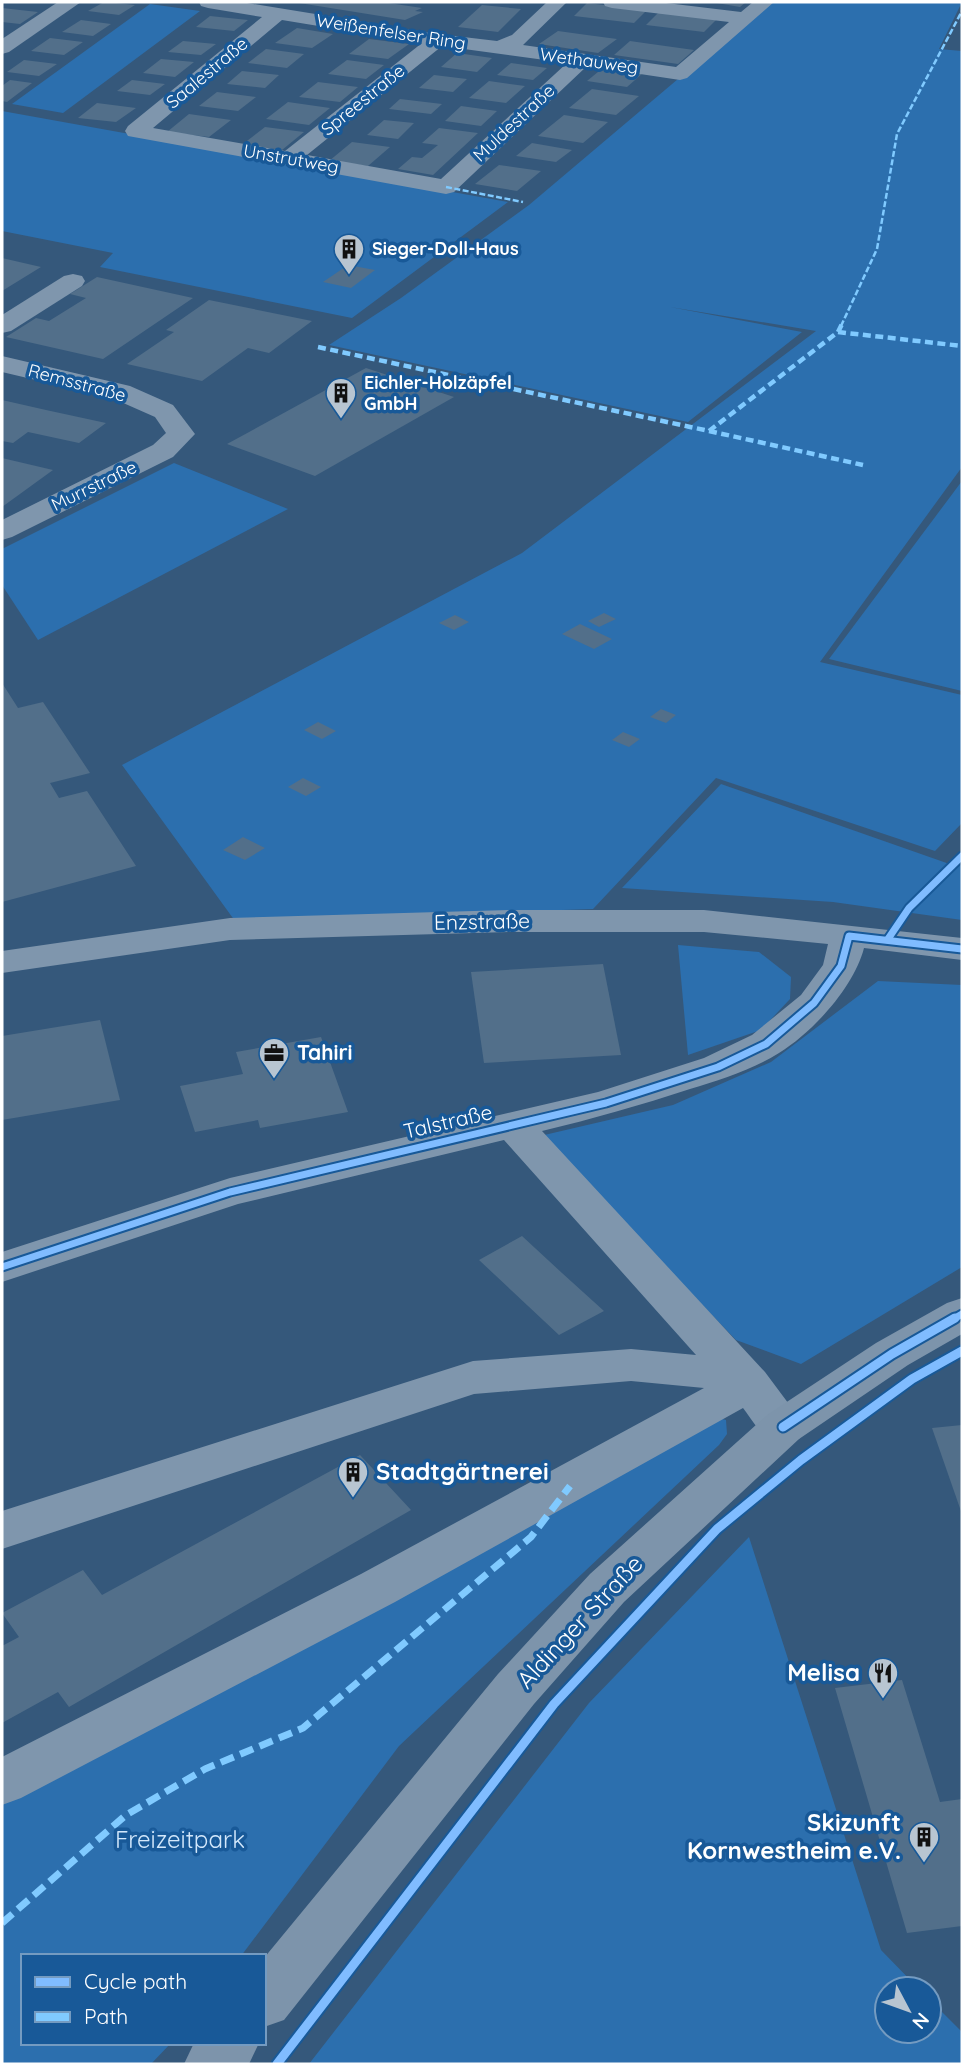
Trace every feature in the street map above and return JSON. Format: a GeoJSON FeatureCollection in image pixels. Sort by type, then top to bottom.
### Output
{"type":"FeatureCollection","features":[{"type":"Feature","properties":{"kind":"main road","name":"Aldinger Straße"},"geometry":{"type":"LineString","coordinates":[[266,1998],[516,1689],[607,1588],[783,1427],[892,1354],[962,1314]]}},
{"type":"Feature","properties":{"kind":"main road"},"geometry":{"type":"LineString","coordinates":[[213,2064],[228,2045]]}},
{"type":"Feature","properties":{"kind":"street"},"geometry":{"type":"LineString","coordinates":[[2,48],[71,2]]}},
{"type":"Feature","properties":{"kind":"street","name":"Weißenfelser Ring"},"geometry":{"type":"LineString","coordinates":[[208,2],[438,40],[499,47]]}},
{"type":"Feature","properties":{"kind":"street"},"geometry":{"type":"LineString","coordinates":[[499,47],[519,39],[558,2]]}},
{"type":"Feature","properties":{"kind":"street"},"geometry":{"type":"LineString","coordinates":[[612,2],[746,18],[764,2]]}},
{"type":"Feature","properties":{"kind":"street","name":"Saalestraße"},"geometry":{"type":"LineString","coordinates":[[136,131],[277,14]]}},
{"type":"Feature","properties":{"kind":"street","name":"Wethauweg"},"geometry":{"type":"LineString","coordinates":[[499,47],[680,74],[746,18]]}},
{"type":"Feature","properties":{"kind":"street","name":"Spreestraße"},"geometry":{"type":"LineString","coordinates":[[289,159],[438,40]]}},
{"type":"Feature","properties":{"kind":"street","name":"Muldestraße"},"geometry":{"type":"LineString","coordinates":[[446,187],[582,60]]}},
{"type":"Feature","properties":{"kind":"street","name":"Unstrutweg"},"geometry":{"type":"LineString","coordinates":[[136,131],[446,187]]}},
{"type":"Feature","properties":{"kind":"street"},"geometry":{"type":"LineString","coordinates":[[2,326],[73,281]]}},
{"type":"Feature","properties":{"kind":"street","name":"Remsstraße"},"geometry":{"type":"LineString","coordinates":[[2,364],[121,392],[164,411],[181,434]]}},
{"type":"Feature","properties":{"kind":"street","name":"Murrstraße"},"geometry":{"type":"LineString","coordinates":[[6,526],[163,452],[181,434]]}},
{"type":"Feature","properties":{"kind":"street","name":"Enzstraße"},"geometry":{"type":"LineString","coordinates":[[2,962],[230,929],[509,920],[704,921],[962,949]]}},
{"type":"Feature","properties":{"kind":"street","name":"Talstraße"},"geometry":{"type":"LineString","coordinates":[[2,1267],[230,1192],[631,1095],[718,1067],[766,1044],[814,1003],[841,966],[849,936]]}},
{"type":"Feature","properties":{"kind":"street"},"geometry":{"type":"LineString","coordinates":[[513,1125],[749,1384],[783,1427]]}},
{"type":"Feature","properties":{"kind":"street"},"geometry":{"type":"LineString","coordinates":[[2,1530],[472,1378],[631,1365],[707,1372],[749,1384]]}},
{"type":"Feature","properties":{"kind":"street"},"geometry":{"type":"LineString","coordinates":[[2,1782],[144,1711],[570,1486],[749,1384]]}},
{"type":"Feature","properties":{"kind":"green space"},"geometry":{"type":"Polygon","coordinates":[[[769,2],[962,2],[939,49],[962,51],[962,467],[820,662],[962,695],[962,823],[935,851],[716,778],[593,909],[235,921],[122,765],[522,553],[816,331],[670,307],[802,332],[688,422],[329,345],[401,298],[529,205],[769,2]]]}},
{"type":"Feature","properties":{"kind":"green space"},"geometry":{"type":"Polygon","coordinates":[[[150,4],[200,11],[63,113],[12,104],[150,4]]]}},
{"type":"Feature","properties":{"kind":"green space"},"geometry":{"type":"Polygon","coordinates":[[[2,111],[508,202],[352,318],[100,267],[113,253],[2,231],[2,111]]]}},
{"type":"Feature","properties":{"kind":"green space"},"geometry":{"type":"Polygon","coordinates":[[[174,463],[288,509],[38,640],[2,585],[2,549],[174,463]]]}},
{"type":"Feature","properties":{"kind":"green space"},"geometry":{"type":"Polygon","coordinates":[[[962,481],[962,691],[829,659],[962,481]]]}},
{"type":"Feature","properties":{"kind":"green space"},"geometry":{"type":"Polygon","coordinates":[[[721,784],[958,867],[962,863],[962,920],[833,902],[622,888],[721,784]]]}},
{"type":"Feature","properties":{"kind":"green space"},"geometry":{"type":"Polygon","coordinates":[[[678,945],[759,952],[791,977],[790,999],[761,1030],[688,1055],[678,945]]]}},
{"type":"Feature","properties":{"kind":"green space"},"geometry":{"type":"Polygon","coordinates":[[[878,981],[962,985],[962,1267],[801,1364],[736,1340],[540,1136],[673,1105],[771,1062],[878,981]]]}},
{"type":"Feature","properties":{"kind":"green space","name":"Freizeitpark"},"geometry":{"type":"Polygon","coordinates":[[[715,1417],[726,1420],[727,1434],[719,1445],[399,1746],[243,1954],[21,1954],[21,2045],[169,2045],[151,2064],[2,2064],[2,1797],[127,1737],[715,1417]]]}},
{"type":"Feature","properties":{"kind":"green space"},"geometry":{"type":"Polygon","coordinates":[[[749,1537],[881,1950],[905,1975],[873,1975],[873,2045],[943,2045],[943,2013],[962,2032],[962,2064],[309,2064],[589,1703],[749,1537]]]}},
{"type":"Feature","properties":{"kind":"building"},"geometry":{"type":"Polygon","coordinates":[[[104,2],[135,5],[119,15],[88,11],[104,2]]]}},
{"type":"Feature","properties":{"kind":"building"},"geometry":{"type":"Polygon","coordinates":[[[293,2],[382,2],[422,8],[415,11],[423,12],[405,20],[293,2]]]}},
{"type":"Feature","properties":{"kind":"building"},"geometry":{"type":"Polygon","coordinates":[[[711,2],[746,2],[740,7],[711,2]]]}},
{"type":"Feature","properties":{"kind":"building"},"geometry":{"type":"Polygon","coordinates":[[[587,3],[647,10],[634,23],[574,16],[587,3]]]}},
{"type":"Feature","properties":{"kind":"building"},"geometry":{"type":"Polygon","coordinates":[[[482,5],[521,9],[498,32],[458,27],[482,5]]]}},
{"type":"Feature","properties":{"kind":"building"},"geometry":{"type":"Polygon","coordinates":[[[2,8],[38,12],[20,24],[2,22],[2,8]]]}},
{"type":"Feature","properties":{"kind":"building"},"geometry":{"type":"Polygon","coordinates":[[[659,12],[717,19],[704,32],[646,25],[659,12]]]}},
{"type":"Feature","properties":{"kind":"building"},"geometry":{"type":"Polygon","coordinates":[[[210,16],[248,20],[234,31],[196,27],[210,16]]]}},
{"type":"Feature","properties":{"kind":"building"},"geometry":{"type":"Polygon","coordinates":[[[81,20],[111,24],[93,36],[62,32],[81,20]]]}},
{"type":"Feature","properties":{"kind":"building"},"geometry":{"type":"Polygon","coordinates":[[[297,28],[333,34],[312,48],[275,43],[297,28]]]}},
{"type":"Feature","properties":{"kind":"building"},"geometry":{"type":"Polygon","coordinates":[[[558,31],[617,39],[598,53],[539,44],[558,31]]]}},
{"type":"Feature","properties":{"kind":"building"},"geometry":{"type":"Polygon","coordinates":[[[50,38],[83,42],[64,55],[31,51],[50,38]]]}},
{"type":"Feature","properties":{"kind":"building"},"geometry":{"type":"Polygon","coordinates":[[[369,39],[409,44],[388,59],[349,54],[369,39]]]}},
{"type":"Feature","properties":{"kind":"building"},"geometry":{"type":"Polygon","coordinates":[[[183,41],[216,44],[201,55],[168,52],[183,41]]]}},
{"type":"Feature","properties":{"kind":"building"},"geometry":{"type":"Polygon","coordinates":[[[630,41],[694,50],[678,64],[614,55],[630,41]]]}},
{"type":"Feature","properties":{"kind":"building"},"geometry":{"type":"Polygon","coordinates":[[[266,49],[304,54],[287,68],[248,63],[266,49]]]}},
{"type":"Feature","properties":{"kind":"building"},"geometry":{"type":"Polygon","coordinates":[[[457,53],[492,58],[477,72],[441,67],[457,53]]]}},
{"type":"Feature","properties":{"kind":"building"},"geometry":{"type":"Polygon","coordinates":[[[161,59],[194,62],[175,77],[143,73],[161,59]]]}},
{"type":"Feature","properties":{"kind":"building"},"geometry":{"type":"Polygon","coordinates":[[[24,60],[57,64],[39,76],[7,72],[24,60]]]}},
{"type":"Feature","properties":{"kind":"building"},"geometry":{"type":"Polygon","coordinates":[[[347,60],[384,65],[366,79],[328,74],[347,60]]]}},
{"type":"Feature","properties":{"kind":"building"},"geometry":{"type":"Polygon","coordinates":[[[511,63],[547,68],[533,80],[497,75],[511,63]]]}},
{"type":"Feature","properties":{"kind":"building"},"geometry":{"type":"Polygon","coordinates":[[[604,67],[643,73],[627,87],[587,81],[604,67]]]}},
{"type":"Feature","properties":{"kind":"building"},"geometry":{"type":"Polygon","coordinates":[[[242,71],[279,75],[265,88],[227,84],[242,71]]]}},
{"type":"Feature","properties":{"kind":"building"},"geometry":{"type":"Polygon","coordinates":[[[434,75],[467,79],[453,92],[419,88],[434,75]]]}},
{"type":"Feature","properties":{"kind":"building"},"geometry":{"type":"Polygon","coordinates":[[[10,80],[32,83],[7,102],[2,101],[2,86],[10,80]]]}},
{"type":"Feature","properties":{"kind":"building"},"geometry":{"type":"Polygon","coordinates":[[[132,80],[165,84],[150,95],[117,91],[132,80]]]}},
{"type":"Feature","properties":{"kind":"building"},"geometry":{"type":"Polygon","coordinates":[[[489,81],[525,86],[506,103],[469,98],[489,81]]]}},
{"type":"Feature","properties":{"kind":"building"},"geometry":{"type":"Polygon","coordinates":[[[318,82],[358,87],[340,102],[299,97],[318,82]]]}},
{"type":"Feature","properties":{"kind":"building"},"geometry":{"type":"Polygon","coordinates":[[[592,89],[639,96],[616,115],[569,108],[592,89]]]}},
{"type":"Feature","properties":{"kind":"building"},"geometry":{"type":"Polygon","coordinates":[[[217,92],[256,97],[238,111],[199,106],[217,92]]]}},
{"type":"Feature","properties":{"kind":"building"},"geometry":{"type":"Polygon","coordinates":[[[400,99],[442,104],[431,114],[389,109],[400,99]]]}},
{"type":"Feature","properties":{"kind":"building"},"geometry":{"type":"Polygon","coordinates":[[[288,102],[330,108],[309,125],[266,119],[288,102]]]}},
{"type":"Feature","properties":{"kind":"building"},"geometry":{"type":"Polygon","coordinates":[[[97,103],[136,108],[116,122],[78,118],[97,103]]]}},
{"type":"Feature","properties":{"kind":"building"},"geometry":{"type":"Polygon","coordinates":[[[461,106],[497,111],[481,126],[445,121],[461,106]]]}},
{"type":"Feature","properties":{"kind":"building"},"geometry":{"type":"Polygon","coordinates":[[[189,114],[231,120],[209,137],[167,132],[189,114]]]}},
{"type":"Feature","properties":{"kind":"building"},"geometry":{"type":"Polygon","coordinates":[[[564,115],[608,122],[583,143],[538,136],[564,115]]]}},
{"type":"Feature","properties":{"kind":"building"},"geometry":{"type":"Polygon","coordinates":[[[384,120],[414,123],[398,139],[367,135],[384,120]]]}},
{"type":"Feature","properties":{"kind":"building"},"geometry":{"type":"Polygon","coordinates":[[[265,127],[304,132],[282,150],[243,144],[265,127]]]}},
{"type":"Feature","properties":{"kind":"building"},"geometry":{"type":"Polygon","coordinates":[[[439,128],[478,133],[433,175],[398,169],[412,157],[422,158],[438,145],[422,143],[439,128]]]}},
{"type":"Feature","properties":{"kind":"building"},"geometry":{"type":"Polygon","coordinates":[[[352,142],[390,147],[368,166],[329,161],[352,142]]]}},
{"type":"Feature","properties":{"kind":"building"},"geometry":{"type":"Polygon","coordinates":[[[532,143],[572,150],[556,162],[516,156],[532,143]]]}},
{"type":"Feature","properties":{"kind":"building"},"geometry":{"type":"Polygon","coordinates":[[[499,165],[541,171],[517,191],[475,184],[499,165]]]}},
{"type":"Feature","properties":{"kind":"building"},"geometry":{"type":"Polygon","coordinates":[[[2,258],[41,267],[2,291],[2,258]]]}},
{"type":"Feature","properties":{"kind":"building","name":"Sieger-Doll-Haus"},"geometry":{"type":"Polygon","coordinates":[[[348,265],[375,270],[351,288],[323,282],[348,265]]]}},
{"type":"Feature","properties":{"kind":"building"},"geometry":{"type":"Polygon","coordinates":[[[97,277],[193,298],[103,359],[6,337],[36,318],[49,321],[86,298],[70,294],[97,277]]]}},
{"type":"Feature","properties":{"kind":"building"},"geometry":{"type":"Polygon","coordinates":[[[209,300],[312,321],[269,353],[248,348],[202,381],[127,364],[174,332],[166,330],[209,300]]]}},
{"type":"Feature","properties":{"kind":"building","name":"Eichler-Holzäpfel GmbH"},"geometry":{"type":"Polygon","coordinates":[[[366,368],[454,397],[315,476],[227,444],[366,368]]]}},
{"type":"Feature","properties":{"kind":"building"},"geometry":{"type":"Polygon","coordinates":[[[2,400],[106,423],[79,443],[28,432],[13,443],[2,441],[2,400]]]}},
{"type":"Feature","properties":{"kind":"building"},"geometry":{"type":"Polygon","coordinates":[[[2,458],[53,470],[2,507],[2,458]]]}},
{"type":"Feature","properties":{"kind":"building"},"geometry":{"type":"Polygon","coordinates":[[[604,613],[616,619],[599,627],[588,621],[604,613]]]}},
{"type":"Feature","properties":{"kind":"building"},"geometry":{"type":"Polygon","coordinates":[[[455,615],[469,622],[454,630],[439,623],[455,615]]]}},
{"type":"Feature","properties":{"kind":"building"},"geometry":{"type":"Polygon","coordinates":[[[580,624],[612,639],[594,649],[562,634],[580,624]]]}},
{"type":"Feature","properties":{"kind":"building"},"geometry":{"type":"Polygon","coordinates":[[[2,683],[18,708],[43,702],[90,773],[50,783],[59,798],[87,791],[136,866],[2,902],[2,683]]]}},
{"type":"Feature","properties":{"kind":"building"},"geometry":{"type":"Polygon","coordinates":[[[661,709],[676,715],[666,723],[650,717],[661,709]]]}},
{"type":"Feature","properties":{"kind":"building"},"geometry":{"type":"Polygon","coordinates":[[[318,722],[336,731],[322,739],[304,730],[318,722]]]}},
{"type":"Feature","properties":{"kind":"building"},"geometry":{"type":"Polygon","coordinates":[[[623,732],[640,739],[629,747],[612,740],[623,732]]]}},
{"type":"Feature","properties":{"kind":"building"},"geometry":{"type":"Polygon","coordinates":[[[303,778],[321,787],[306,796],[288,787],[303,778]]]}},
{"type":"Feature","properties":{"kind":"building"},"geometry":{"type":"Polygon","coordinates":[[[243,837],[265,848],[245,860],[223,850],[243,837]]]}},
{"type":"Feature","properties":{"kind":"building"},"geometry":{"type":"Polygon","coordinates":[[[603,964],[621,1055],[484,1063],[471,972],[603,964]]]}},
{"type":"Feature","properties":{"kind":"building"},"geometry":{"type":"Polygon","coordinates":[[[100,1020],[120,1100],[2,1120],[2,1036],[100,1020]]]}},
{"type":"Feature","properties":{"kind":"building","name":"Tahiri"},"geometry":{"type":"Polygon","coordinates":[[[321,1037],[348,1112],[260,1128],[258,1120],[195,1132],[180,1086],[243,1074],[236,1052],[321,1037]]]}},
{"type":"Feature","properties":{"kind":"building"},"geometry":{"type":"Polygon","coordinates":[[[522,1236],[604,1311],[559,1335],[479,1260],[522,1236]]]}},
{"type":"Feature","properties":{"kind":"building"},"geometry":{"type":"Polygon","coordinates":[[[962,1425],[962,1514],[932,1428],[962,1425]]]}},
{"type":"Feature","properties":{"kind":"building"},"geometry":{"type":"Polygon","coordinates":[[[360,1455],[411,1510],[69,1707],[58,1692],[2,1723],[2,1646],[19,1637],[2,1613],[83,1570],[102,1595],[360,1455]]]}},
{"type":"Feature","properties":{"kind":"building","name":"Skizunft Kornwestheim e.V."},"geometry":{"type":"Polygon","coordinates":[[[902,1680],[940,1802],[962,1799],[962,1926],[907,1933],[835,1688],[902,1680]]]}},
{"type":"Feature","properties":{"kind":"marked path"},"geometry":{"type":"LineString","coordinates":[[318,347],[709,431],[838,332],[877,249],[897,134],[962,11]]}},
{"type":"Feature","properties":{"kind":"marked path"},"geometry":{"type":"LineString","coordinates":[[446,187],[523,202]]}},
{"type":"Feature","properties":{"kind":"marked path"},"geometry":{"type":"LineString","coordinates":[[838,332],[962,346]]}},
{"type":"Feature","properties":{"kind":"marked path"},"geometry":{"type":"LineString","coordinates":[[709,431],[863,465]]}},
{"type":"Feature","properties":{"kind":"marked path"},"geometry":{"type":"LineString","coordinates":[[2,1923],[126,1815],[205,1769],[303,1728],[531,1537],[570,1486]]}},
{"type":"Feature","properties":{"kind":"cycle path"},"geometry":{"type":"LineString","coordinates":[[888,939],[909,908],[962,856]]}},
{"type":"Feature","properties":{"kind":"cycle path"},"geometry":{"type":"LineString","coordinates":[[2,1267],[230,1192],[606,1103],[718,1067],[766,1044],[814,1003],[841,966],[849,936],[962,949]]}},
{"type":"Feature","properties":{"kind":"cycle path"},"geometry":{"type":"LineString","coordinates":[[783,1427],[892,1354],[962,1314]]}},
{"type":"Feature","properties":{"kind":"cycle path"},"geometry":{"type":"LineString","coordinates":[[277,2064],[554,1704],[717,1529],[801,1460],[912,1379],[962,1351]]}},
{"type":"Feature","properties":{"kind":"place","name":"Sieger-Doll-Haus"},"geometry":{"type":"Point","coordinates":[349,276]}},
{"type":"Feature","properties":{"kind":"place","name":"Eichler-Holzäpfel GmbH"},"geometry":{"type":"Point","coordinates":[341,420]}},
{"type":"Feature","properties":{"kind":"place","name":"Tahiri"},"geometry":{"type":"Point","coordinates":[274,1080]}},
{"type":"Feature","properties":{"kind":"place","name":"Stadtgärtnerei"},"geometry":{"type":"Point","coordinates":[353,1499]}},
{"type":"Feature","properties":{"kind":"place","name":"Melisa"},"geometry":{"type":"Point","coordinates":[883,1700]}},
{"type":"Feature","properties":{"kind":"place","name":"Skizunft Kornwestheim e.V."},"geometry":{"type":"Point","coordinates":[924,1864]}}]}
